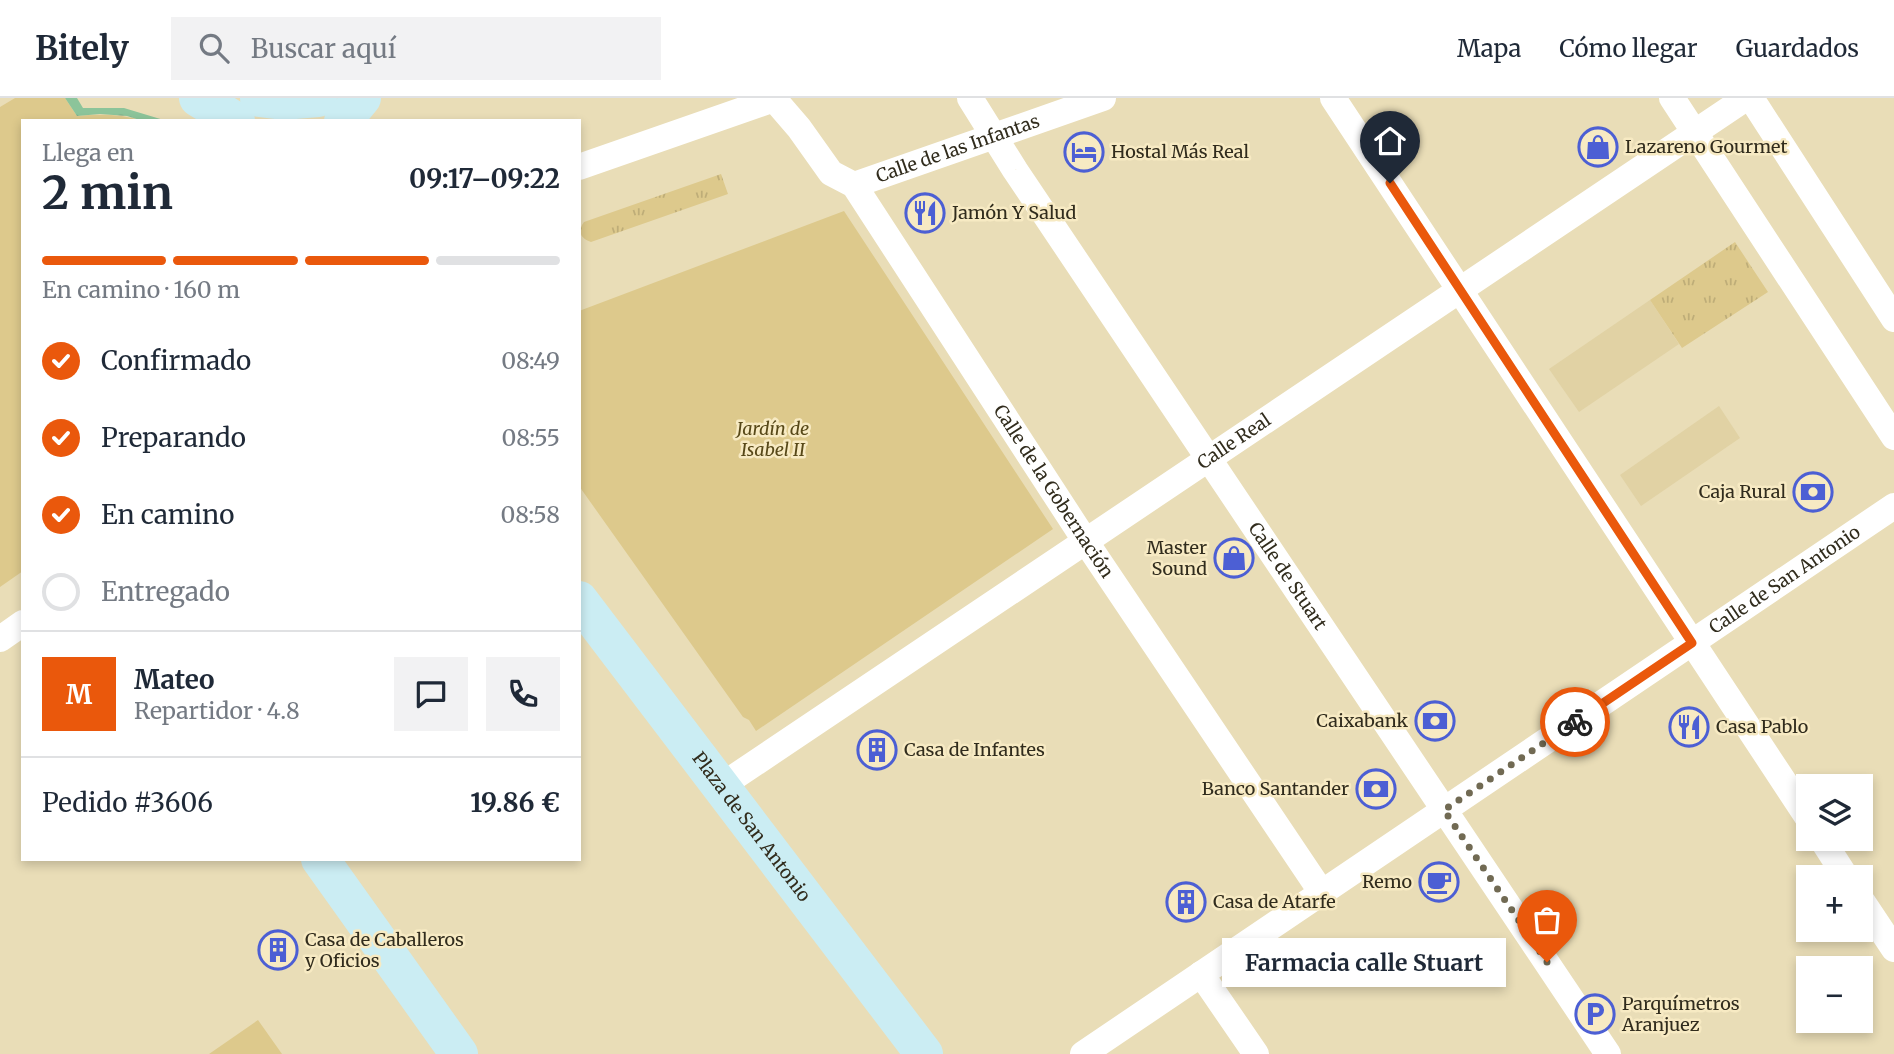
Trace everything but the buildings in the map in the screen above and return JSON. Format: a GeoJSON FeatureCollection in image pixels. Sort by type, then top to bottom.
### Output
{"type":"FeatureCollection","features":[{"type":"Feature","properties":{"kind":"main road"},"geometry":{"type":"LineString","coordinates":[[198,98],[233,119]]}},
{"type":"Feature","properties":{"kind":"main road"},"geometry":{"type":"LineString","coordinates":[[259,98],[283,101],[318,98]]}},
{"type":"Feature","properties":{"kind":"main road"},"geometry":{"type":"LineString","coordinates":[[345,119],[362,98]]}},
{"type":"Feature","properties":{"kind":"main road","name":"Plaza de San Antonio"},"geometry":{"type":"LineString","coordinates":[[581,603],[924,1054]]}},
{"type":"Feature","properties":{"kind":"main road"},"geometry":{"type":"LineString","coordinates":[[321,861],[459,1054]]}},
{"type":"Feature","properties":{"kind":"street","name":"Calle de Stuart"},"geometry":{"type":"LineString","coordinates":[[970,98],[1208,459],[1608,1054]]}},
{"type":"Feature","properties":{"kind":"street","name":"Calle de las Infantas"},"geometry":{"type":"LineString","coordinates":[[854,185],[1103,98]]}},
{"type":"Feature","properties":{"kind":"street"},"geometry":{"type":"LineString","coordinates":[[1333,98],[1796,800]]}},
{"type":"Feature","properties":{"kind":"street"},"geometry":{"type":"LineString","coordinates":[[1672,98],[1894,437]]}},
{"type":"Feature","properties":{"kind":"street"},"geometry":{"type":"LineString","coordinates":[[1748,98],[1891,307]]}},
{"type":"Feature","properties":{"kind":"street","name":"Calle Real"},"geometry":{"type":"LineString","coordinates":[[721,786],[1748,98]]}},
{"type":"Feature","properties":{"kind":"street"},"geometry":{"type":"LineString","coordinates":[[581,166],[776,99]]}},
{"type":"Feature","properties":{"kind":"street","name":"Calle de la Gobernación"},"geometry":{"type":"LineString","coordinates":[[776,99],[831,173],[854,185],[1086,542],[1322,893]]}},
{"type":"Feature","properties":{"kind":"street","name":"Calle de San Antonio"},"geometry":{"type":"LineString","coordinates":[[1083,1054],[1894,506]]}},
{"type":"Feature","properties":{"kind":"street"},"geometry":{"type":"LineString","coordinates":[[0,639],[21,624]]}},
{"type":"Feature","properties":{"kind":"street"},"geometry":{"type":"LineString","coordinates":[[1873,918],[1894,949]]}},
{"type":"Feature","properties":{"kind":"street"},"geometry":{"type":"LineString","coordinates":[[1201,974],[1256,1054]]}},
{"type":"Feature","properties":{"kind":"shaded area"},"geometry":{"type":"Polygon","coordinates":[[[1650,300],[1679,344],[1579,412],[1549,369],[1650,300]]]}},
{"type":"Feature","properties":{"kind":"shaded area"},"geometry":{"type":"Polygon","coordinates":[[[1719,406],[1740,438],[1641,506],[1620,475],[1719,406]]]}},
{"type":"Feature","properties":{"kind":"green space"},"geometry":{"type":"Polygon","coordinates":[[[15,98],[65,98],[77,116],[110,115],[135,119],[21,119],[21,572],[0,587],[0,107],[15,98]]]}},
{"type":"Feature","properties":{"kind":"green space"},"geometry":{"type":"Polygon","coordinates":[[[721,174],[728,194],[591,242],[581,234],[584,222],[721,174]]]}},
{"type":"Feature","properties":{"kind":"green space","name":"Jardín de Isabel II"},"geometry":{"type":"Polygon","coordinates":[[[844,211],[1053,529],[756,731],[749,720],[743,717],[581,489],[581,310],[844,211]]]}},
{"type":"Feature","properties":{"kind":"green space"},"geometry":{"type":"Polygon","coordinates":[[[1735,242],[1768,292],[1682,348],[1650,300],[1735,242]]]}},
{"type":"Feature","properties":{"kind":"green space"},"geometry":{"type":"Polygon","coordinates":[[[258,1020],[282,1054],[209,1054],[258,1020]]]}},
{"type":"Feature","properties":{"kind":"water"},"geometry":{"type":"Polygon","coordinates":[[[65,98],[77,98],[83,108],[124,108],[160,119],[100,114],[77,116],[65,98]]]}},
{"type":"Feature","properties":{"kind":"way so far"},"geometry":{"type":"LineString","coordinates":[[1547,962],[1444,810],[1575,722]]}},
{"type":"Feature","properties":{"kind":"place","name":"Lazareno Gourmet"},"geometry":{"type":"Point","coordinates":[1598,147]}},
{"type":"Feature","properties":{"kind":"place","name":"Hostal Más Real"},"geometry":{"type":"Point","coordinates":[1084,152]}},
{"type":"Feature","properties":{"kind":"place","name":"Jamón Y Salud"},"geometry":{"type":"Point","coordinates":[925,213]}},
{"type":"Feature","properties":{"kind":"place","name":"Caja Rural"},"geometry":{"type":"Point","coordinates":[1813,492]}},
{"type":"Feature","properties":{"kind":"place","name":"Master Sound"},"geometry":{"type":"Point","coordinates":[1234,558]}},
{"type":"Feature","properties":{"kind":"place","name":"Caixabank"},"geometry":{"type":"Point","coordinates":[1435,721]}},
{"type":"Feature","properties":{"kind":"place","name":"Casa Pablo"},"geometry":{"type":"Point","coordinates":[1689,727]}},
{"type":"Feature","properties":{"kind":"place","name":"Casa de Infantes"},"geometry":{"type":"Point","coordinates":[877,750]}},
{"type":"Feature","properties":{"kind":"place","name":"Banco Santander"},"geometry":{"type":"Point","coordinates":[1376,789]}},
{"type":"Feature","properties":{"kind":"place","name":"Remo"},"geometry":{"type":"Point","coordinates":[1439,882]}},
{"type":"Feature","properties":{"kind":"place","name":"Casa de Atarfe"},"geometry":{"type":"Point","coordinates":[1186,902]}},
{"type":"Feature","properties":{"kind":"place","name":"Casa de Caballeros y Oficios"},"geometry":{"type":"Point","coordinates":[278,950]}},
{"type":"Feature","properties":{"kind":"place","name":"Farmacia calle Stuart"},"geometry":{"type":"Point","coordinates":[1547,962]}},
{"type":"Feature","properties":{"kind":"place","name":"Parquímetros Aranjuez"},"geometry":{"type":"Point","coordinates":[1595,1014]}},
{"type":"Feature","properties":{"kind":"route"},"geometry":{"type":"LineString","coordinates":[[1390,183],[1692,643],[1575,722]]}}]}
